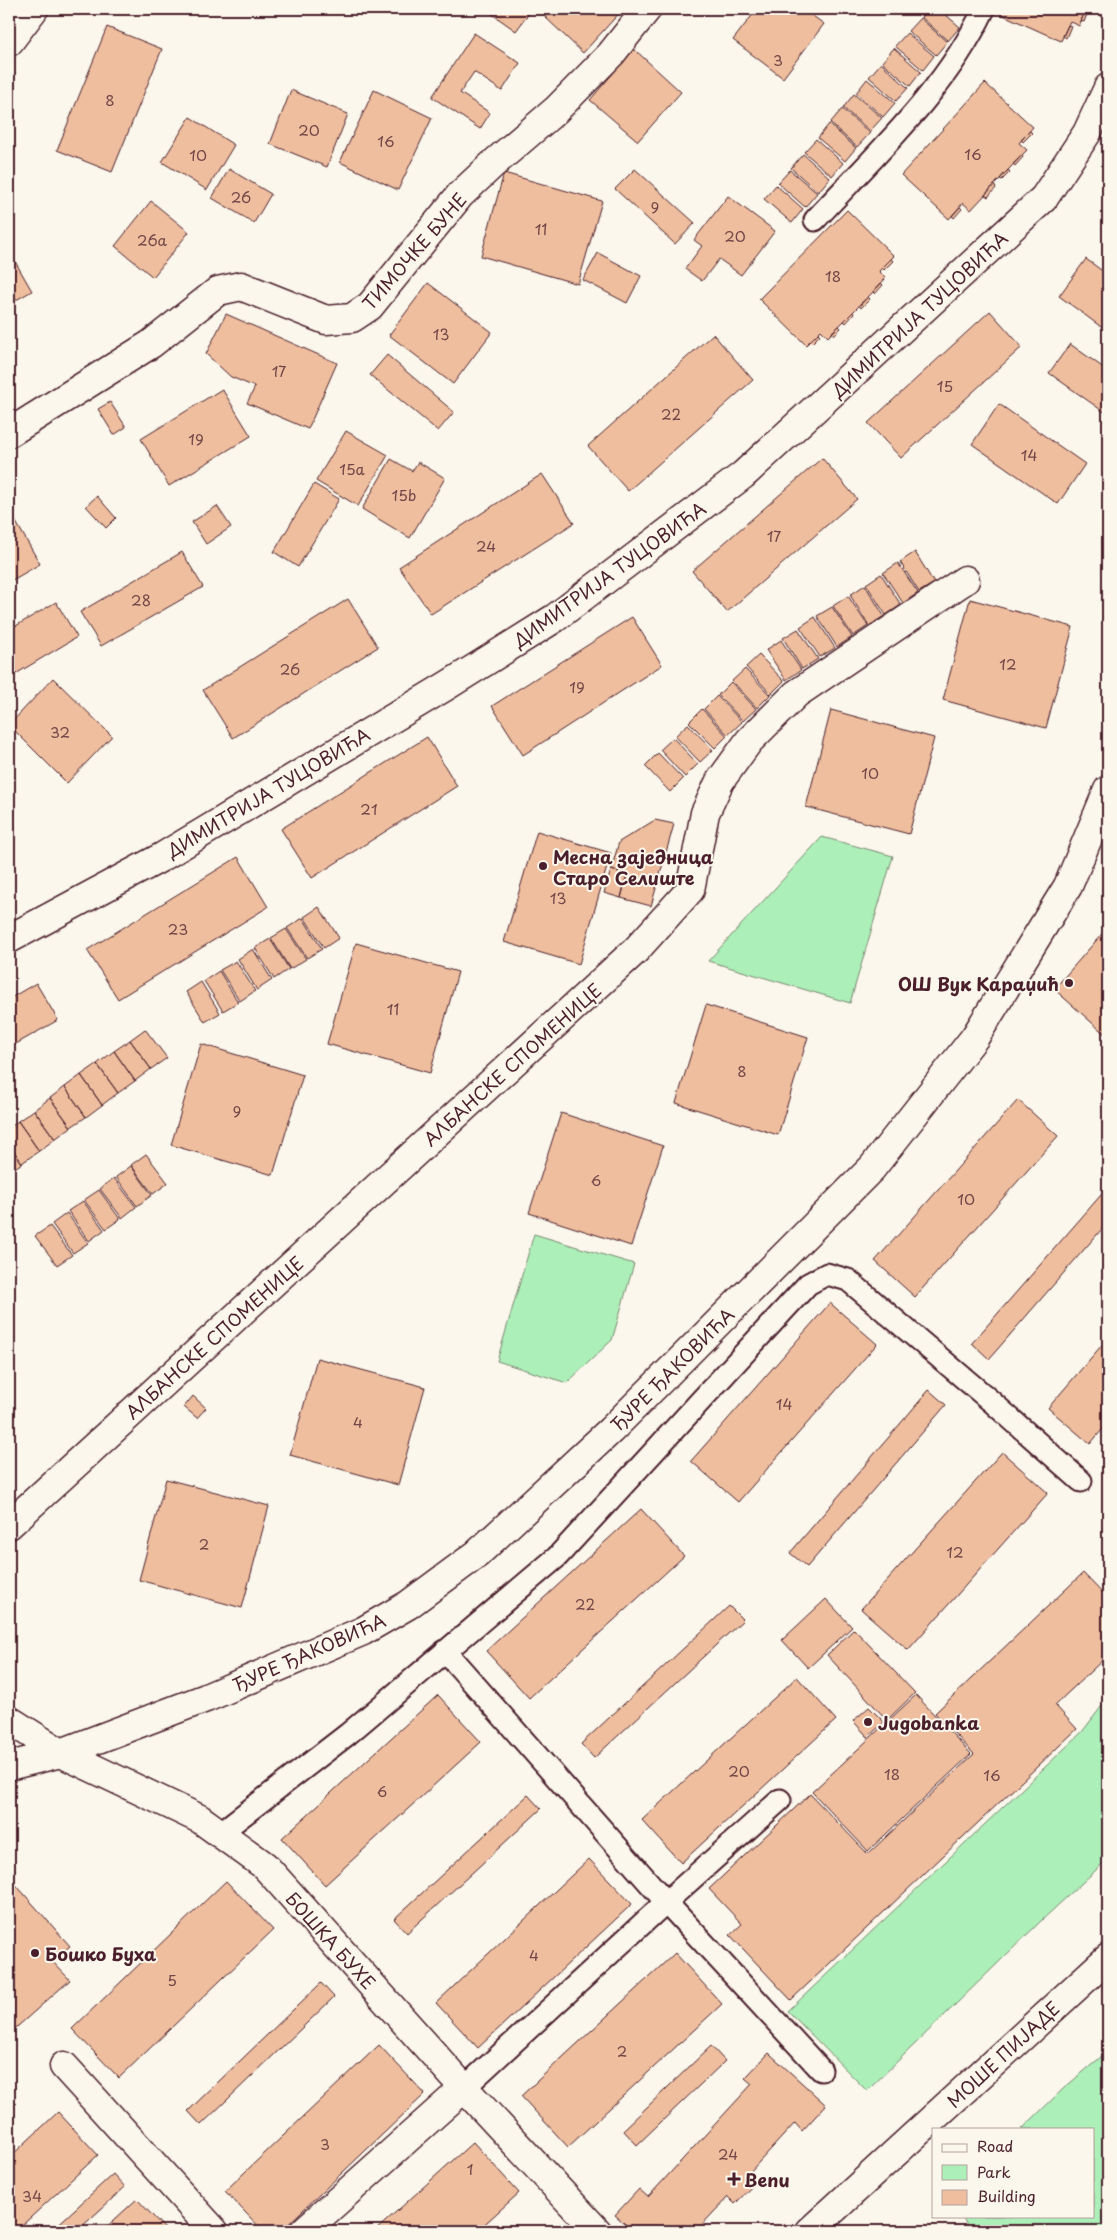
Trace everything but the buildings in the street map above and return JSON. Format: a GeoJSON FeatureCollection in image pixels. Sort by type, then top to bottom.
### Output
{"type":"FeatureCollection","features":[{"type":"Feature","properties":{"kind":"street"},"geometry":{"type":"LineString","coordinates":[[12,33],[34,9]]}},
{"type":"Feature","properties":{"kind":"street","name":"ТИМОЧКЕ БУНЕ"},"geometry":{"type":"LineString","coordinates":[[9,434],[151,344],[218,291],[240,286],[326,320],[352,318],[370,306],[460,196],[493,164],[556,110],[611,54],[647,9]]}},
{"type":"Feature","properties":{"kind":"street","name":"ДИМИТРИЈА ТУЦОВИЋА"},"geometry":{"type":"LineString","coordinates":[[9,939],[162,857],[546,623],[743,475],[1044,198],[1087,133],[1108,88]]}},
{"type":"Feature","properties":{"kind":"street","name":"АЛБАНСКЕ СПОМЕНИЦЕ"},"geometry":{"type":"LineString","coordinates":[[9,1525],[636,950],[690,890],[705,813],[720,781],[749,741],[796,694],[965,580]]}},
{"type":"Feature","properties":{"kind":"street","name":"ЂУРЕ ЂАКОВИЋА"},"geometry":{"type":"LineString","coordinates":[[9,1766],[62,1752],[206,1698],[363,1631],[408,1605],[477,1554],[611,1430],[872,1168],[975,1037],[1068,886],[1108,790]]}},
{"type":"Feature","properties":{"kind":"street","name":"БОШКА БУХЕ"},"geometry":{"type":"LineString","coordinates":[[9,1720],[62,1752],[200,1819],[265,1866],[464,2088],[597,2231]]}},
{"type":"Feature","properties":{"kind":"street","name":"МОШЕ ПИЈАДЕ"},"geometry":{"type":"LineString","coordinates":[[810,2231],[1108,1958]]}},
{"type":"Feature","properties":{"kind":"street"},"geometry":{"type":"LineString","coordinates":[[64,2066],[214,2231]]}},
{"type":"Feature","properties":{"kind":"street"},"geometry":{"type":"LineString","coordinates":[[304,2231],[464,2088]]}},
{"type":"Feature","properties":{"kind":"lane"},"geometry":{"type":"LineString","coordinates":[[815,220],[916,110],[970,38],[984,9]]}},
{"type":"Feature","properties":{"kind":"lane"},"geometry":{"type":"LineString","coordinates":[[220,1833],[348,1734],[557,1557],[808,1284],[826,1274],[848,1280],[992,1402],[1081,1481]]}},
{"type":"Feature","properties":{"kind":"lane"},"geometry":{"type":"LineString","coordinates":[[445,1651],[666,1902],[822,2070]]}},
{"type":"Feature","properties":{"kind":"lane"},"geometry":{"type":"LineString","coordinates":[[464,2088],[780,1800]]}},
{"type":"Feature","properties":{"kind":"green space"},"geometry":{"type":"Polygon","coordinates":[[[822,837],[893,856],[850,1003],[708,961],[822,837]]]}},
{"type":"Feature","properties":{"kind":"green space"},"geometry":{"type":"Polygon","coordinates":[[[534,1234],[634,1264],[612,1340],[567,1383],[497,1361],[534,1234]]]}},
{"type":"Feature","properties":{"kind":"green space"},"geometry":{"type":"Polygon","coordinates":[[[1108,1698],[1108,1859],[1042,1920],[867,2091],[788,2011],[1082,1732],[1108,1698]]]}},
{"type":"Feature","properties":{"kind":"green space"},"geometry":{"type":"Polygon","coordinates":[[[1108,2051],[1108,2231],[970,2231],[963,2218],[1094,2218],[1094,2128],[1023,2128],[1063,2089],[1108,2051]]]}},
{"type":"Feature","properties":{"kind":"place","name":"Месна заједница Старо Селиште"},"geometry":{"type":"Point","coordinates":[543,866]}},
{"type":"Feature","properties":{"kind":"place","name":"ОШ Вук Караџић"},"geometry":{"type":"Point","coordinates":[1069,983]}},
{"type":"Feature","properties":{"kind":"place","name":"Jugobanka"},"geometry":{"type":"Point","coordinates":[868,1722]}},
{"type":"Feature","properties":{"kind":"place","name":"Бошко Буха"},"geometry":{"type":"Point","coordinates":[35,1953]}},
{"type":"Feature","properties":{"kind":"place","name":"Benu"},"geometry":{"type":"Point","coordinates":[734,2179]}}]}
